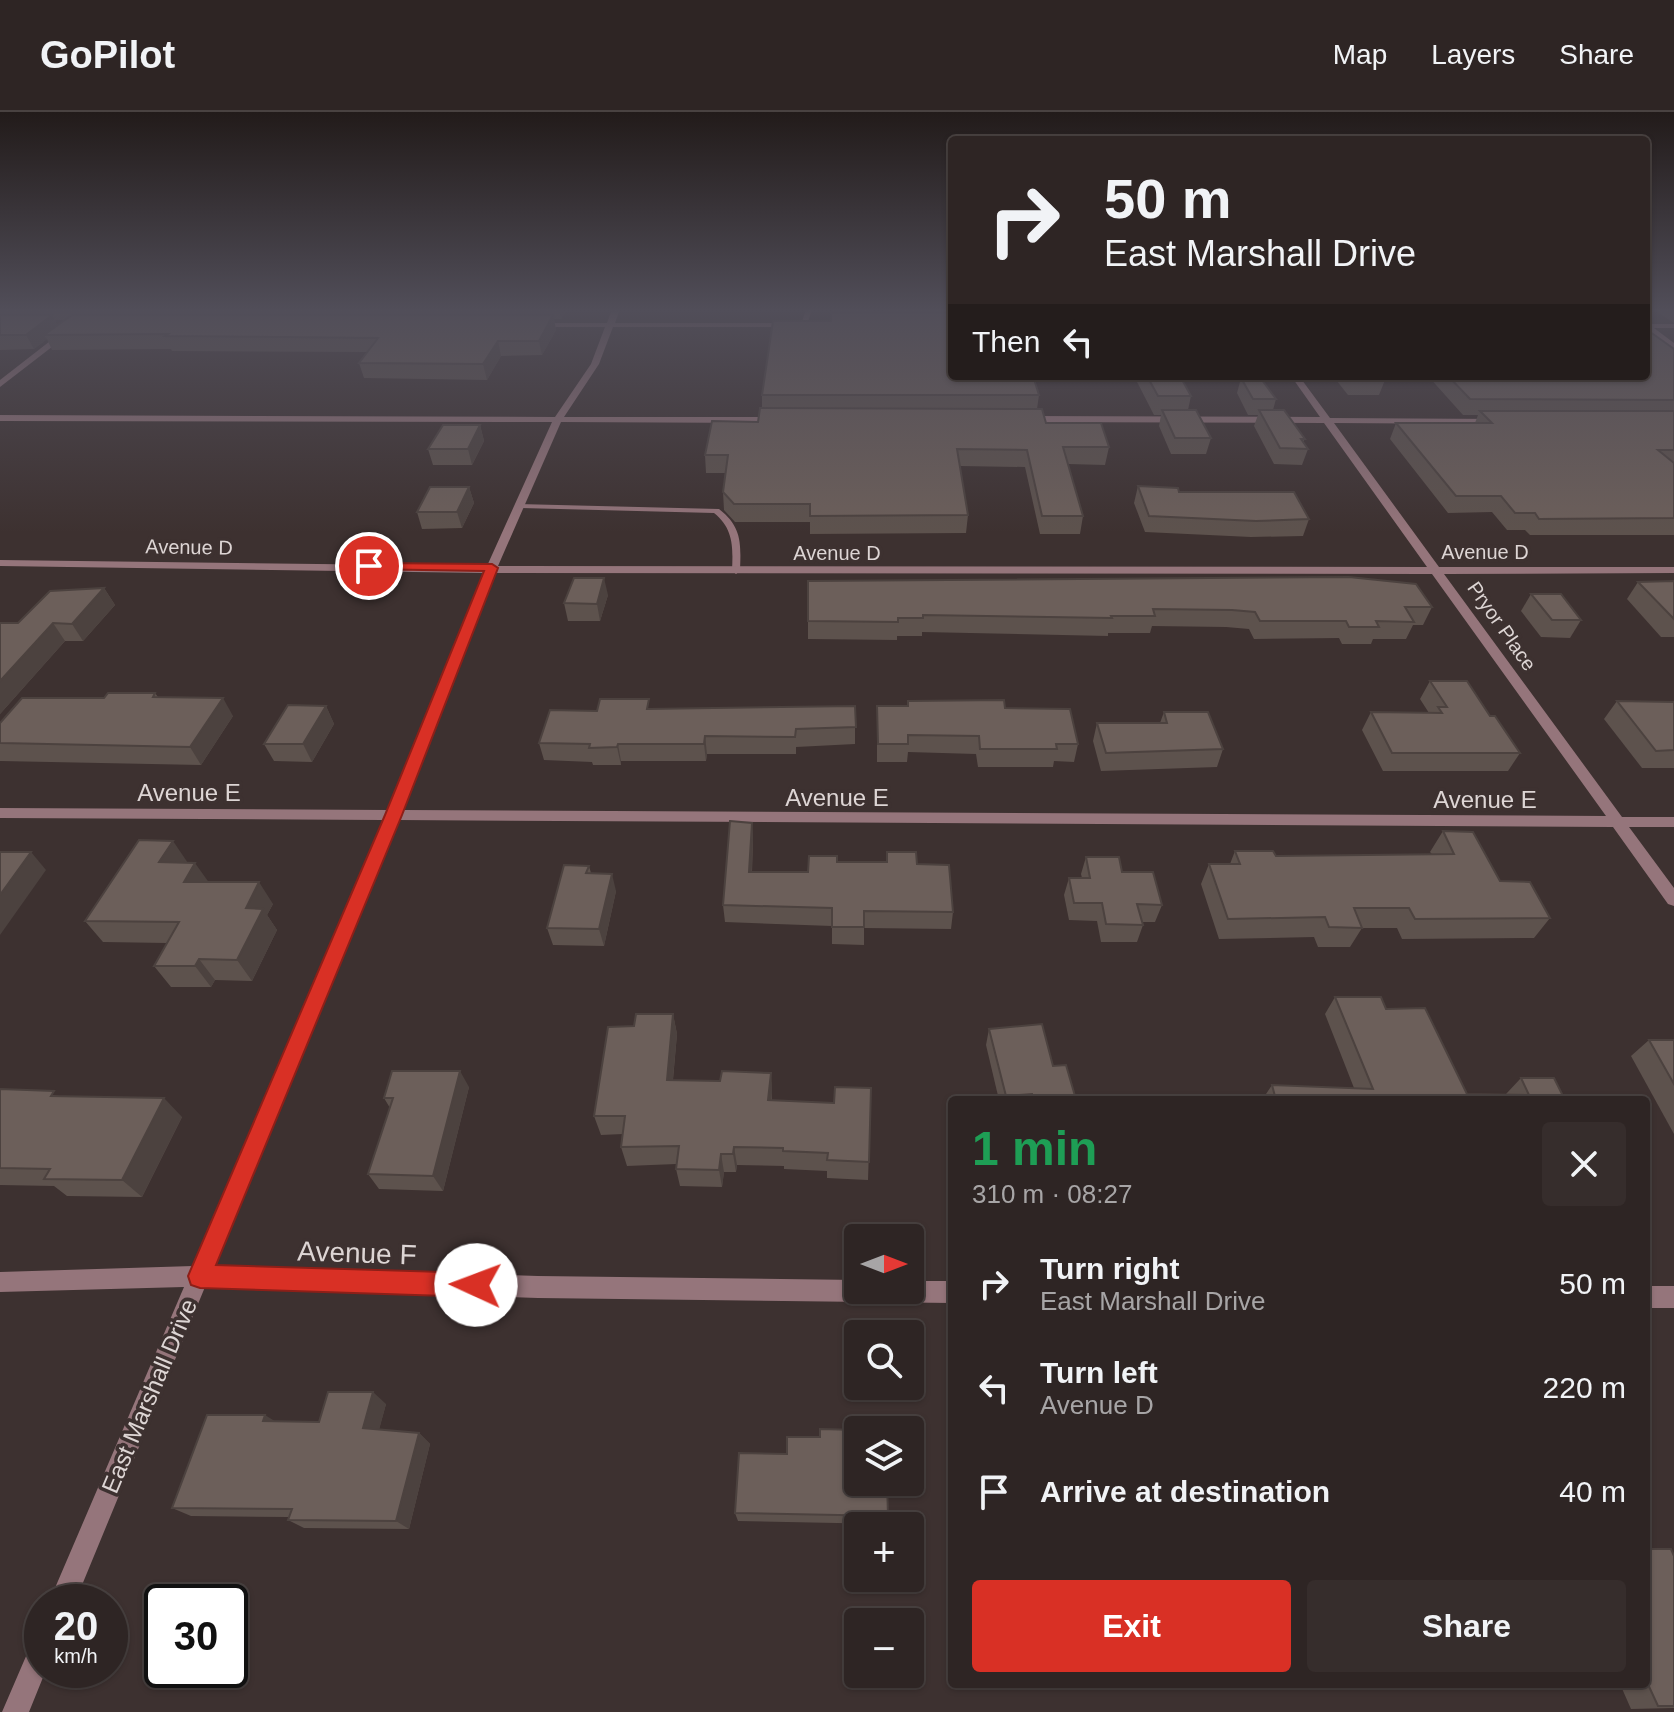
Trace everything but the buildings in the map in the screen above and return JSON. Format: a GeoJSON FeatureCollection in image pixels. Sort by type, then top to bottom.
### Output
{"type":"FeatureCollection","features":[{"type":"Feature","properties":{"kind":"street","name":"East Marshall Drive"},"geometry":{"type":"LineString","coordinates":[[70,1584],[393,815],[492,568],[558,419],[582,384]]}},
{"type":"Feature","properties":{"kind":"street","name":"Pryor Place"},"geometry":{"type":"LineString","coordinates":[[1301,384],[1674,900]]}},
{"type":"Feature","properties":{"kind":"street"},"geometry":{"type":"LineString","coordinates":[[0,418],[793,420]]}},
{"type":"Feature","properties":{"kind":"street"},"geometry":{"type":"LineString","coordinates":[[1011,420],[1515,421]]}},
{"type":"Feature","properties":{"kind":"street","name":"Avenue D"},"geometry":{"type":"LineString","coordinates":[[0,563],[736,571],[1674,570]]}},
{"type":"Feature","properties":{"kind":"street","name":"Avenue E"},"geometry":{"type":"LineString","coordinates":[[0,813],[1674,822]]}},
{"type":"Feature","properties":{"kind":"street","name":"Avenue F"},"geometry":{"type":"LineString","coordinates":[[0,1282],[200,1276],[538,1287],[948,1292]]}},
{"type":"Feature","properties":{"kind":"street"},"geometry":{"type":"LineString","coordinates":[[1650,1297],[1674,1297]]}},
{"type":"Feature","properties":{"kind":"street"},"geometry":{"type":"LineString","coordinates":[[15,1712],[25,1688]]}},
{"type":"Feature","properties":{"kind":"lane"},"geometry":{"type":"LineString","coordinates":[[521,506],[716,511],[730,520],[737,534],[736,571]]}},
{"type":"Feature","properties":{"kind":"route"},"geometry":{"type":"LineString","coordinates":[[369,566],[492,568],[393,815],[200,1276],[476,1285]]}}]}
